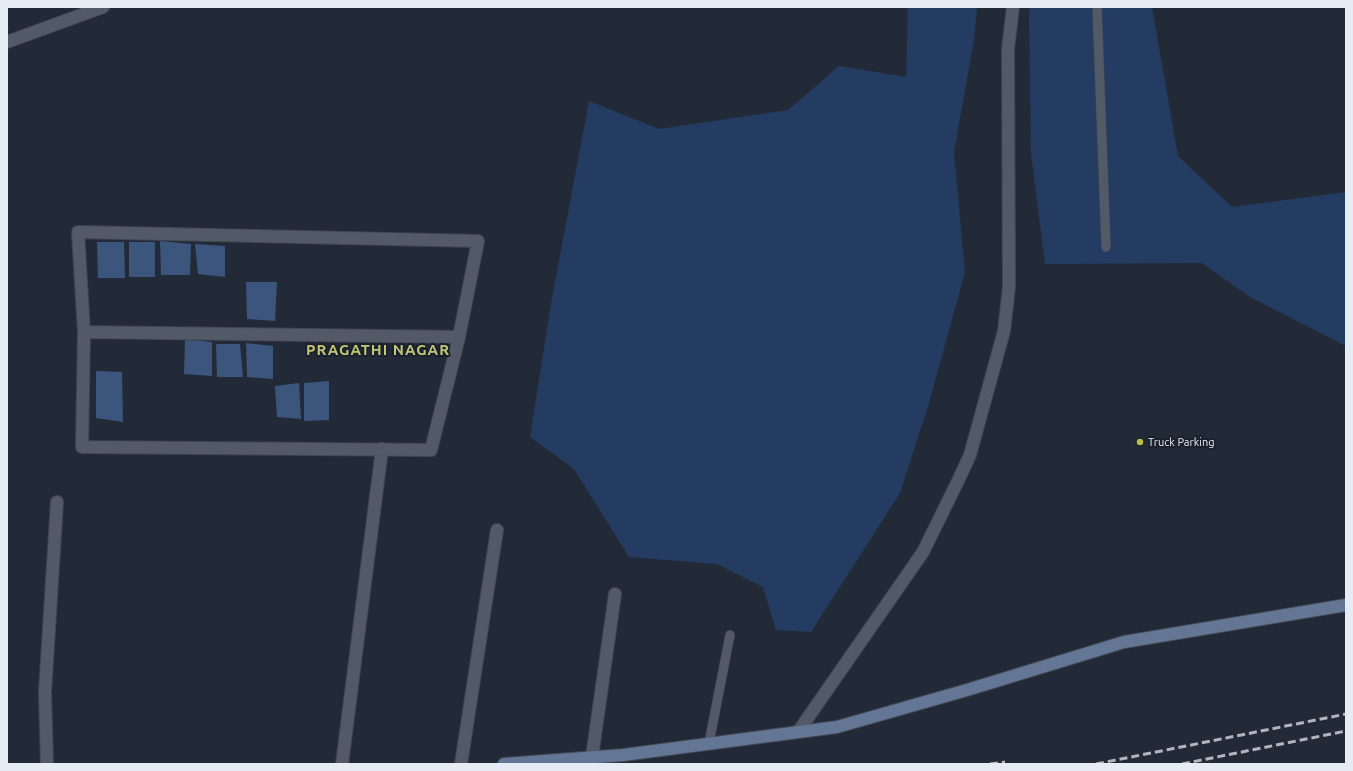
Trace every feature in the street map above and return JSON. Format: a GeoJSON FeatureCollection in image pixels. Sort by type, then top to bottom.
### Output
{"type":"FeatureCollection","features":[{"type":"Feature","properties":{"kind":"street"},"geometry":{"type":"LineString","coordinates":[[7,42],[102,7]]}},
{"type":"Feature","properties":{"kind":"street"},"geometry":{"type":"LineString","coordinates":[[798,732],[923,552],[970,455],[1004,331],[1009,287],[1008,49],[1013,7]]}},
{"type":"Feature","properties":{"kind":"street"},"geometry":{"type":"LineString","coordinates":[[78,232],[478,241],[459,337],[432,450],[82,447],[84,332],[78,232]]}},
{"type":"Feature","properties":{"kind":"street"},"geometry":{"type":"LineString","coordinates":[[84,332],[459,337]]}},
{"type":"Feature","properties":{"kind":"street"},"geometry":{"type":"LineString","coordinates":[[342,764],[382,450]]}},
{"type":"Feature","properties":{"kind":"street"},"geometry":{"type":"LineString","coordinates":[[47,764],[45,692],[57,502]]}},
{"type":"Feature","properties":{"kind":"street"},"geometry":{"type":"LineString","coordinates":[[461,764],[497,530]]}},
{"type":"Feature","properties":{"kind":"street"},"geometry":{"type":"LineString","coordinates":[[592,757],[615,594]]}},
{"type":"Feature","properties":{"kind":"street"},"geometry":{"type":"LineString","coordinates":[[504,764],[623,755],[798,732],[845,724],[967,690],[1124,642],[1346,605]]}},
{"type":"Feature","properties":{"kind":"lane"},"geometry":{"type":"LineString","coordinates":[[1097,7],[1106,247]]}},
{"type":"Feature","properties":{"kind":"lane"},"geometry":{"type":"LineString","coordinates":[[710,743],[730,635]]}},
{"type":"Feature","properties":{"kind":"shaded area"},"geometry":{"type":"Polygon","coordinates":[[[908,7],[977,7],[974,40],[954,152],[965,272],[929,403],[900,493],[811,632],[776,630],[763,587],[717,564],[629,557],[574,469],[530,437],[552,298],[589,101],[659,129],[788,110],[839,66],[906,77],[908,7]]]}},
{"type":"Feature","properties":{"kind":"shaded area"},"geometry":{"type":"Polygon","coordinates":[[[1030,7],[1152,7],[1178,156],[1232,207],[1346,192],[1346,346],[1250,297],[1202,263],[1045,264],[1031,153],[1030,7]]]}},
{"type":"Feature","properties":{"kind":"building"},"geometry":{"type":"Polygon","coordinates":[[[160,241],[191,244],[190,275],[161,275],[160,241]]]}},
{"type":"Feature","properties":{"kind":"building"},"geometry":{"type":"Polygon","coordinates":[[[97,242],[124,242],[125,278],[98,278],[97,242]]]}},
{"type":"Feature","properties":{"kind":"building"},"geometry":{"type":"Polygon","coordinates":[[[129,242],[155,242],[155,277],[129,277],[129,242]]]}},
{"type":"Feature","properties":{"kind":"building"},"geometry":{"type":"Polygon","coordinates":[[[195,244],[225,246],[225,277],[198,274],[195,244]]]}},
{"type":"Feature","properties":{"kind":"building"},"geometry":{"type":"Polygon","coordinates":[[[246,282],[277,282],[275,321],[247,319],[246,282]]]}},
{"type":"Feature","properties":{"kind":"building"},"geometry":{"type":"Polygon","coordinates":[[[185,339],[212,342],[212,376],[184,374],[185,339]]]}},
{"type":"Feature","properties":{"kind":"building"},"geometry":{"type":"Polygon","coordinates":[[[246,343],[273,346],[273,379],[247,377],[246,343]]]}},
{"type":"Feature","properties":{"kind":"building"},"geometry":{"type":"Polygon","coordinates":[[[216,344],[240,344],[243,377],[217,377],[216,344]]]}},
{"type":"Feature","properties":{"kind":"building"},"geometry":{"type":"Polygon","coordinates":[[[96,371],[122,372],[123,422],[96,418],[96,371]]]}},
{"type":"Feature","properties":{"kind":"building"},"geometry":{"type":"Polygon","coordinates":[[[329,381],[329,420],[304,421],[304,383],[329,381]]]}},
{"type":"Feature","properties":{"kind":"building"},"geometry":{"type":"Polygon","coordinates":[[[299,383],[301,419],[277,417],[275,386],[299,383]]]}},
{"type":"Feature","properties":{"kind":"railway"},"geometry":{"type":"LineString","coordinates":[[1096,764],[1346,714]]}},
{"type":"Feature","properties":{"kind":"railway"},"geometry":{"type":"LineString","coordinates":[[1182,764],[1346,731]]}},
{"type":"Feature","properties":{"kind":"railway"},"geometry":{"type":"LineString","coordinates":[[990,764],[1005,762]]}},
{"type":"Feature","properties":{"kind":"place","name":"Truck Parking"},"geometry":{"type":"Point","coordinates":[1140,442]}},
{"type":"Feature","properties":{"kind":"district","name":"PRAGATHI NAGAR"},"geometry":{"type":"Point","coordinates":[378,350]}}]}
